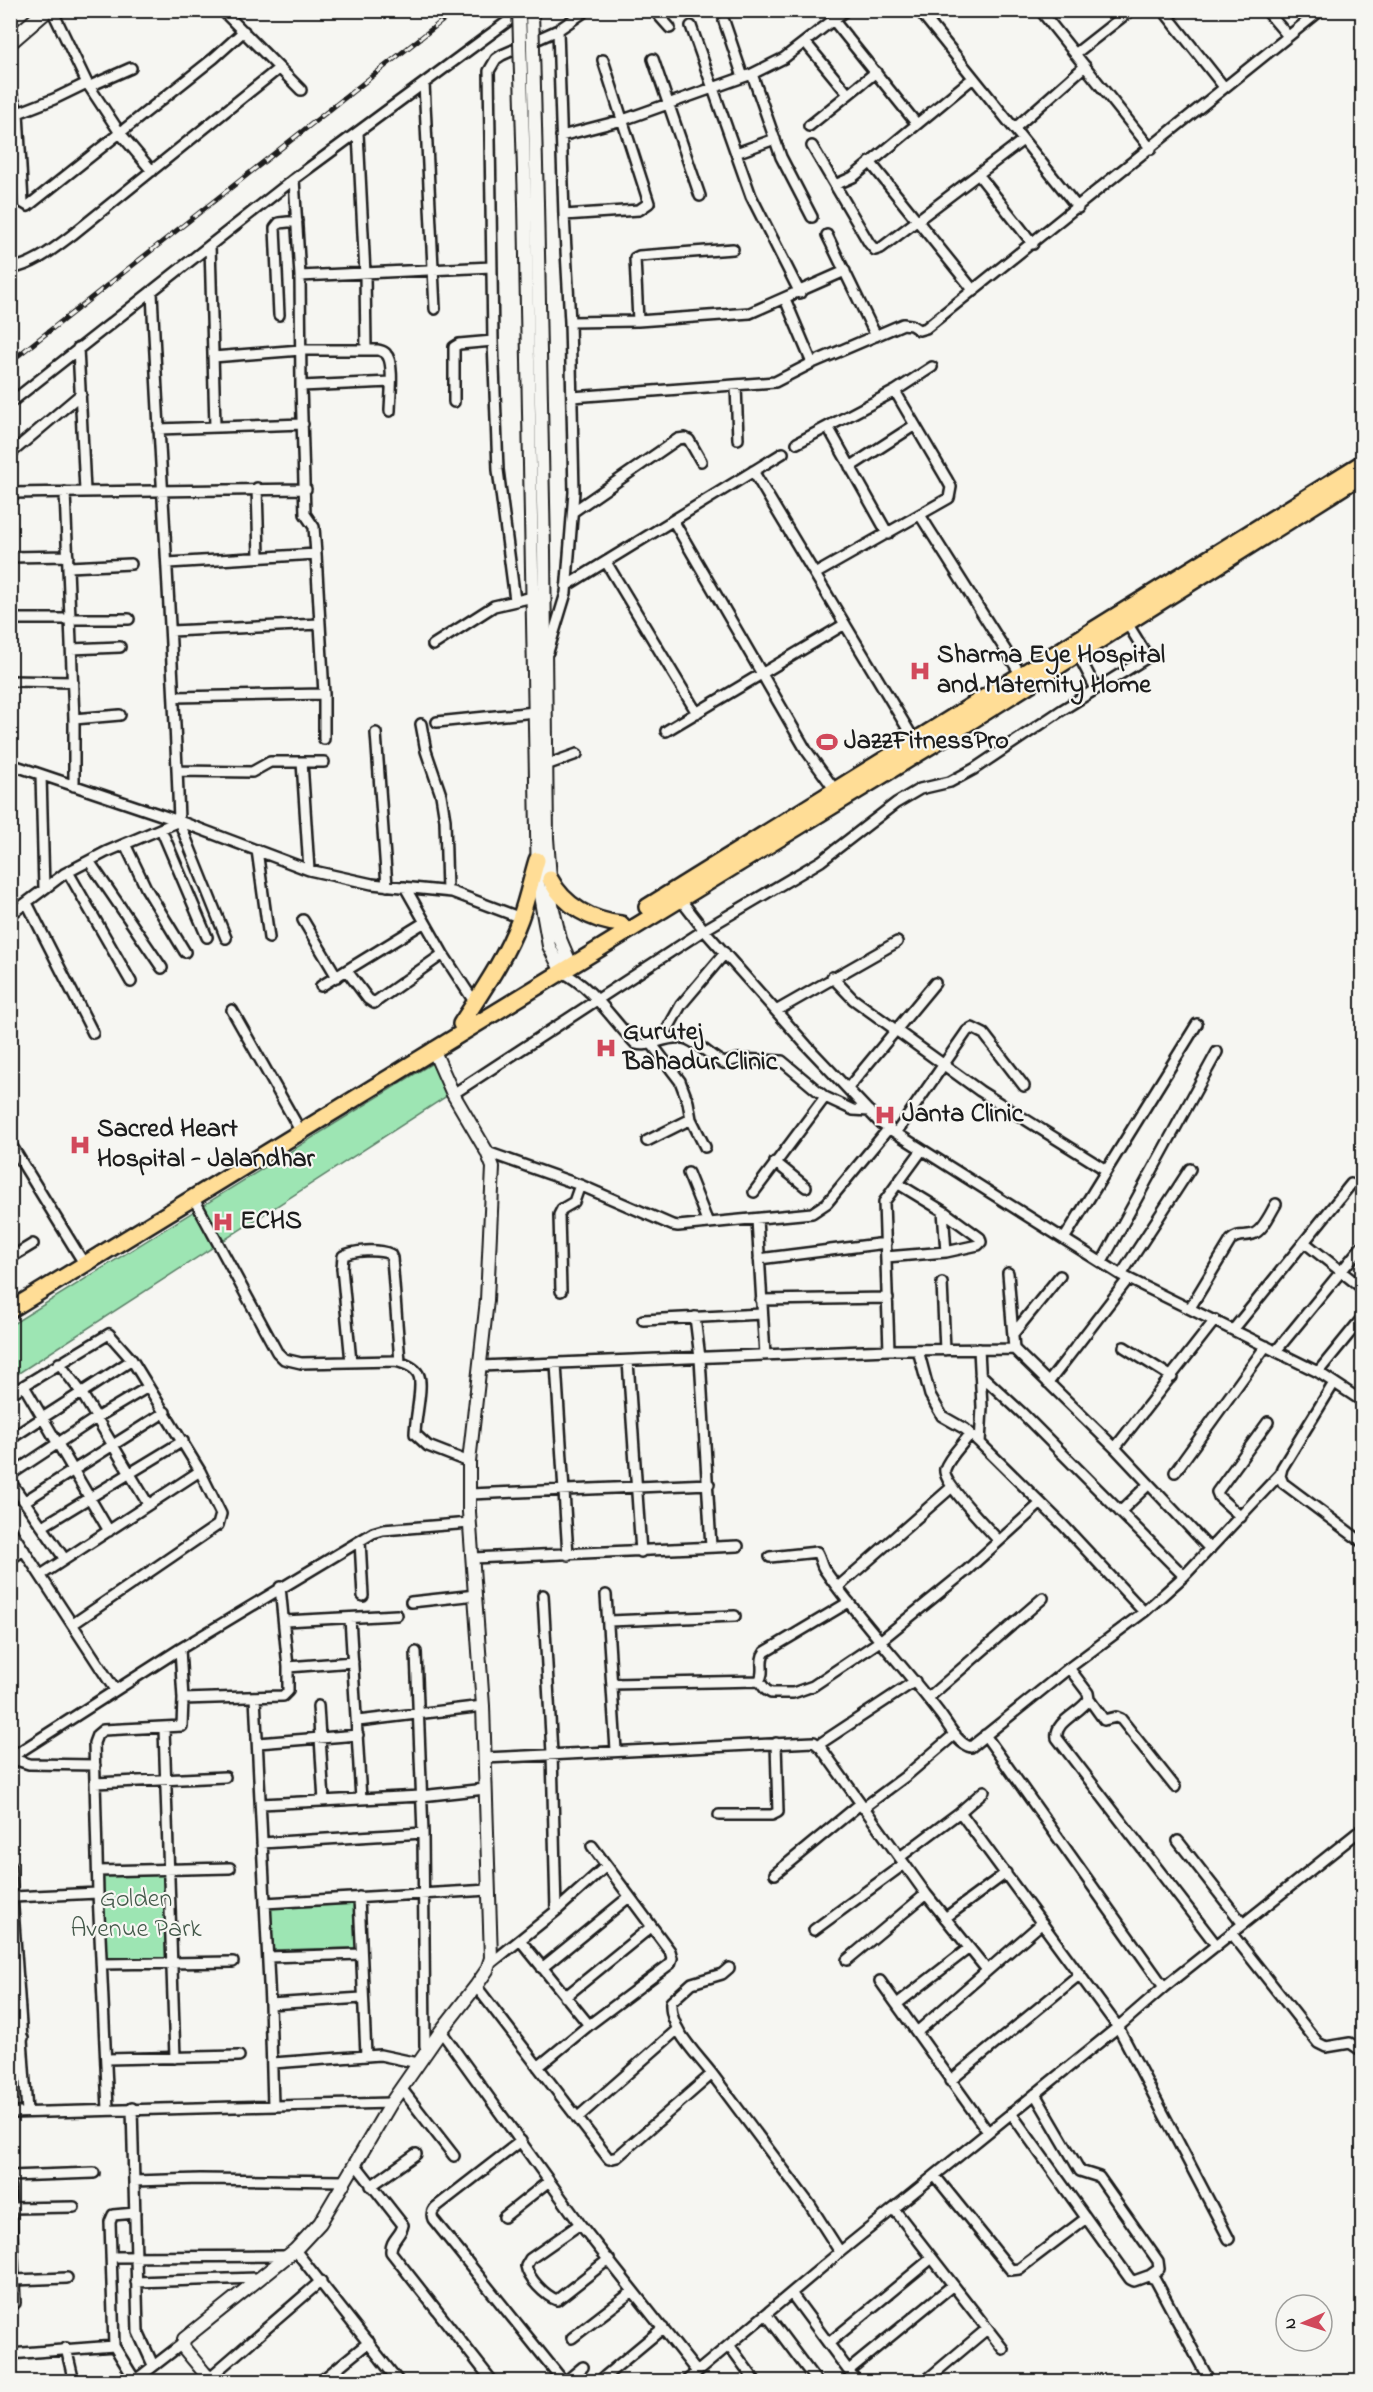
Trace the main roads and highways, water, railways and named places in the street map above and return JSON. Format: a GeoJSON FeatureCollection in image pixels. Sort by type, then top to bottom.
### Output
{"type":"FeatureCollection","features":[{"type":"Feature","properties":{"kind":"main road"},"geometry":{"type":"LineString","coordinates":[[10,42],[47,10]]}},
{"type":"Feature","properties":{"kind":"main road"},"geometry":{"type":"LineString","coordinates":[[10,1310],[439,1045],[466,1033],[680,899],[1025,681],[1362,463]]}},
{"type":"Feature","properties":{"kind":"main road"},"geometry":{"type":"LineString","coordinates":[[461,1024],[567,968],[621,924],[835,790],[915,741],[1078,654],[1362,475]]}},
{"type":"Feature","properties":{"kind":"main road"},"geometry":{"type":"LineString","coordinates":[[439,1045],[461,1024],[494,974],[520,918],[537,860]]}},
{"type":"Feature","properties":{"kind":"main road"},"geometry":{"type":"LineString","coordinates":[[550,879],[557,892],[570,905],[605,922],[621,924]]}},
{"type":"Feature","properties":{"kind":"railway"},"geometry":{"type":"LineString","coordinates":[[10,362],[456,10]]}},
{"type":"Feature","properties":{"kind":"place","name":"Sharma Eye Hospital and Maternity Home"},"geometry":{"type":"Point","coordinates":[920,671]}},
{"type":"Feature","properties":{"kind":"place","name":"JazzFitnessPro"},"geometry":{"type":"Point","coordinates":[827,742]}},
{"type":"Feature","properties":{"kind":"place","name":"Gurutej Bahadur Clinic"},"geometry":{"type":"Point","coordinates":[606,1048]}},
{"type":"Feature","properties":{"kind":"place","name":"Janta Clinic"},"geometry":{"type":"Point","coordinates":[885,1115]}},
{"type":"Feature","properties":{"kind":"place","name":"Sacred Heart Hospital - Jalandhar"},"geometry":{"type":"Point","coordinates":[80,1145]}},
{"type":"Feature","properties":{"kind":"place","name":"ECHS"},"geometry":{"type":"Point","coordinates":[223,1222]}},
{"type":"Feature","properties":{"kind":"park label","name":"Golden Avenue Park"},"geometry":{"type":"Point","coordinates":[136,1915]}}]}
